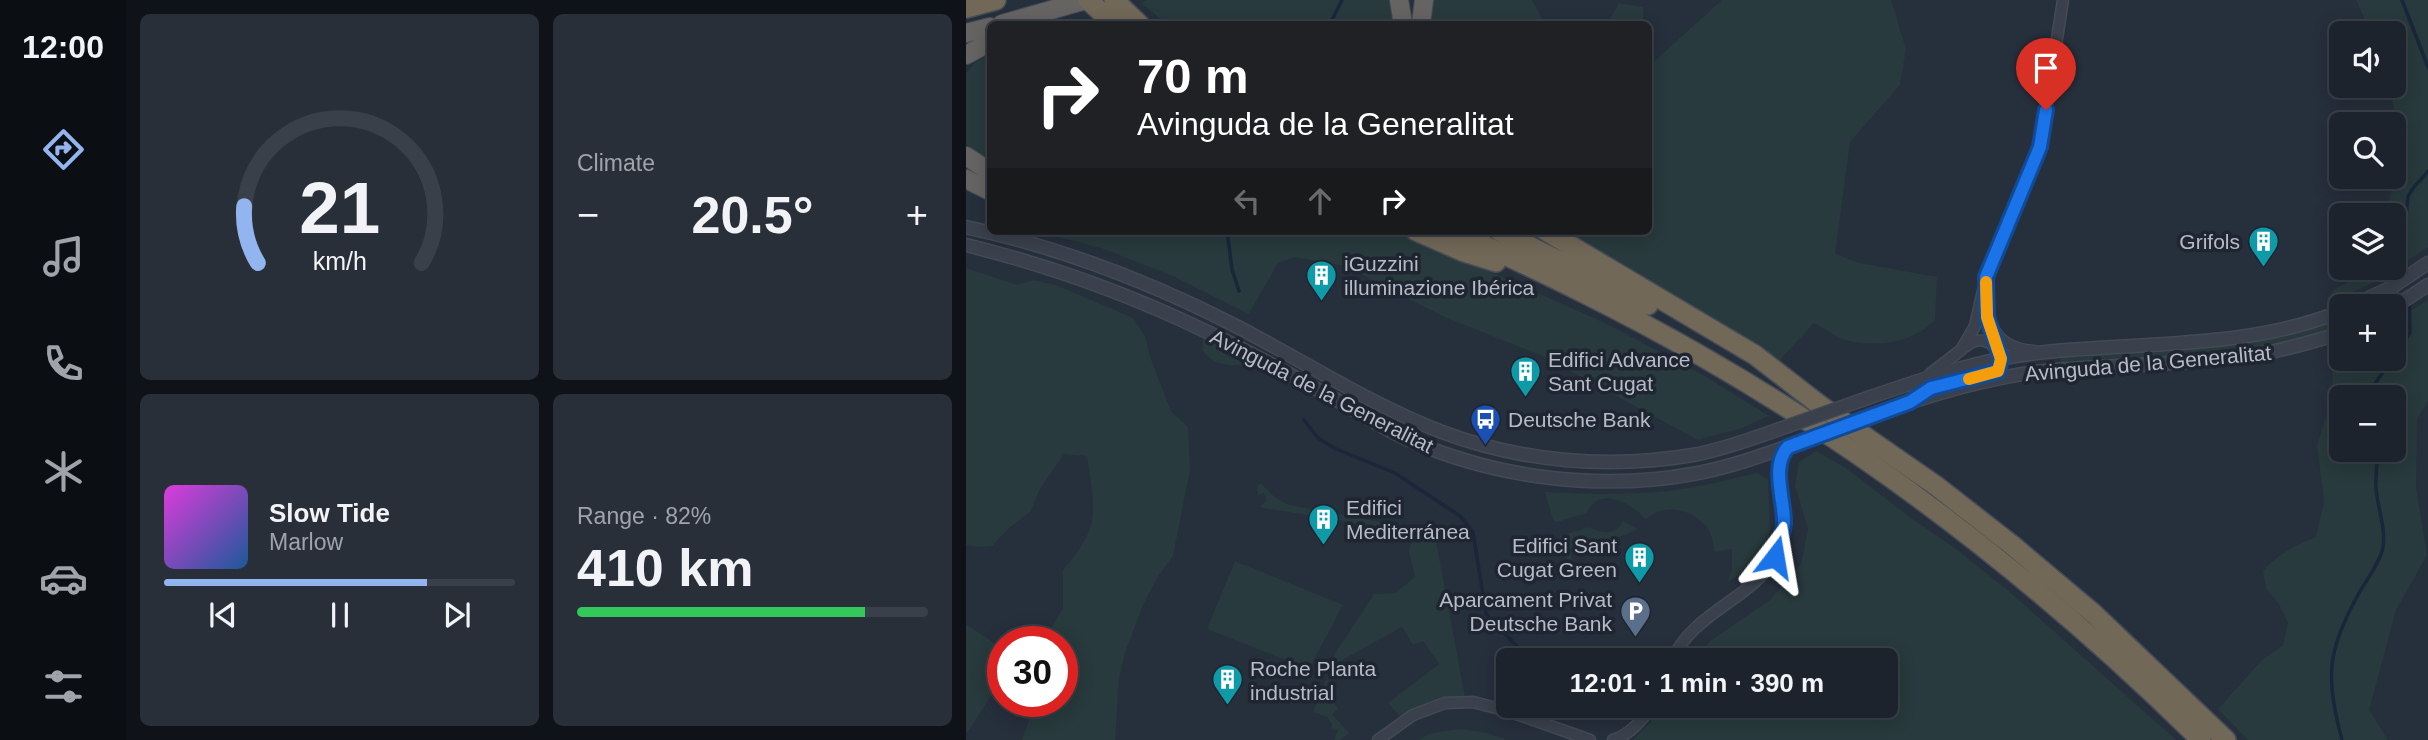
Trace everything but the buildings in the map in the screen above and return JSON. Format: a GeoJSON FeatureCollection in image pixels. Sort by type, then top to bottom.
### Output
{"type":"FeatureCollection","features":[{"type":"Feature","properties":{"kind":"highway"},"geometry":{"type":"LineString","coordinates":[[966,8],[996,0]]}},
{"type":"Feature","properties":{"kind":"highway"},"geometry":{"type":"LineString","coordinates":[[1399,0],[1402,21]]}},
{"type":"Feature","properties":{"kind":"highway"},"geometry":{"type":"LineString","coordinates":[[1421,21],[1424,0]]}},
{"type":"Feature","properties":{"kind":"highway"},"geometry":{"type":"LineString","coordinates":[[1034,21],[1079,3]]}},
{"type":"Feature","properties":{"kind":"highway"},"geometry":{"type":"LineString","coordinates":[[1079,3],[1102,21]]}},
{"type":"Feature","properties":{"kind":"highway"},"geometry":{"type":"LineString","coordinates":[[1013,21],[1079,3],[1127,17]]}},
{"type":"Feature","properties":{"kind":"highway"},"geometry":{"type":"LineString","coordinates":[[966,33],[987,28]]}},
{"type":"Feature","properties":{"kind":"highway"},"geometry":{"type":"LineString","coordinates":[[966,55],[987,44]]}},
{"type":"Feature","properties":{"kind":"highway"},"geometry":{"type":"LineString","coordinates":[[966,156],[987,170]]}},
{"type":"Feature","properties":{"kind":"highway"},"geometry":{"type":"LineString","coordinates":[[966,179],[987,190]]}},
{"type":"Feature","properties":{"kind":"highway"},"geometry":{"type":"LineString","coordinates":[[966,190],[987,198]]}},
{"type":"Feature","properties":{"kind":"highway"},"geometry":{"type":"LineString","coordinates":[[1425,235],[1464,252],[1561,282]]}},
{"type":"Feature","properties":{"kind":"highway"},"geometry":{"type":"LineString","coordinates":[[1461,235],[1561,282],[1705,358],[1885,474],[1966,533],[2046,597],[2115,658],[2200,740]]}},
{"type":"Feature","properties":{"kind":"highway"},"geometry":{"type":"LineString","coordinates":[[1507,235],[1656,309],[1821,406]]}},
{"type":"Feature","properties":{"kind":"highway"},"geometry":{"type":"LineString","coordinates":[[1553,235],[1755,355],[1821,406],[1935,485],[2054,579],[2134,650],[2226,740]]}},
{"type":"Feature","properties":{"kind":"street"},"geometry":{"type":"LineString","coordinates":[[1961,350],[1975,326],[1986,277],[2040,147],[2063,0]]}},
{"type":"Feature","properties":{"kind":"street","name":"Avinguda de la Generalitat"},"geometry":{"type":"LineString","coordinates":[[966,227],[987,232]]}},
{"type":"Feature","properties":{"kind":"street","name":"Avinguda de la Generalitat"},"geometry":{"type":"LineString","coordinates":[[999,235],[1099,267],[1180,299],[1400,414],[1440,432],[1477,444],[1531,456],[1588,462],[1628,462],[1695,454],[1774,431],[1999,353],[2232,339],[2284,330],[2329,315]]}},
{"type":"Feature","properties":{"kind":"street","name":"Avinguda de la Generalitat"},"geometry":{"type":"LineString","coordinates":[[966,245],[1097,284],[1134,299],[1211,334],[1406,438],[1491,468],[1553,478],[1628,481],[1695,474],[1756,457],[1910,402],[2006,376],[2259,354],[2329,337]]}},
{"type":"Feature","properties":{"kind":"street"},"geometry":{"type":"LineString","coordinates":[[2377,294],[2428,263]]}},
{"type":"Feature","properties":{"kind":"street"},"geometry":{"type":"LineString","coordinates":[[1910,402],[1931,388],[1998,371],[1999,353],[1986,308],[1986,277]]}},
{"type":"Feature","properties":{"kind":"street"},"geometry":{"type":"LineString","coordinates":[[2406,299],[2428,285]]}},
{"type":"Feature","properties":{"kind":"street"},"geometry":{"type":"LineString","coordinates":[[1992,328],[2011,346],[2024,351],[2044,352]]}},
{"type":"Feature","properties":{"kind":"street"},"geometry":{"type":"LineString","coordinates":[[1885,392],[1935,372],[1972,342],[1988,341],[1999,353]]}},
{"type":"Feature","properties":{"kind":"street"},"geometry":{"type":"LineString","coordinates":[[1678,648],[1708,616],[1760,578],[1775,557],[1784,525],[1780,465],[1783,452],[1791,445]]}},
{"type":"Feature","properties":{"kind":"street"},"geometry":{"type":"LineString","coordinates":[[1756,457],[1776,460],[1780,465]]}},
{"type":"Feature","properties":{"kind":"street"},"geometry":{"type":"LineString","coordinates":[[1378,740],[1413,715],[1445,703],[1473,702],[1590,740]]}},
{"type":"Feature","properties":{"kind":"street"},"geometry":{"type":"LineString","coordinates":[[1613,740],[1625,735],[1644,718]]}},
{"type":"Feature","properties":{"kind":"shaded area"},"geometry":{"type":"Polygon","coordinates":[[[1147,0],[1389,0],[1393,21],[1163,21],[1141,3],[1147,0]]]}},
{"type":"Feature","properties":{"kind":"shaded area"},"geometry":{"type":"Polygon","coordinates":[[[1432,0],[1532,0],[1543,21],[1430,21],[1432,0]]]}},
{"type":"Feature","properties":{"kind":"shaded area"},"geometry":{"type":"Polygon","coordinates":[[[1722,0],[1891,0],[1906,49],[1900,85],[1850,142],[1835,254],[1859,263],[1937,277],[1935,320],[1916,334],[1884,343],[1844,340],[1814,323],[1779,361],[1569,235],[1652,235],[1652,63],[1722,0]]]}},
{"type":"Feature","properties":{"kind":"shaded area"},"geometry":{"type":"Polygon","coordinates":[[[2356,0],[2428,0],[2428,247],[2406,262],[2406,203],[2389,203],[2392,189],[2406,189],[2406,112],[2395,112],[2392,98],[2406,98],[2406,21],[2366,21],[2356,0]]]}},
{"type":"Feature","properties":{"kind":"shaded area"},"geometry":{"type":"Polygon","coordinates":[[[1619,3],[1643,7],[1643,21],[1609,21],[1619,3]]]}},
{"type":"Feature","properties":{"kind":"shaded area"},"geometry":{"type":"Polygon","coordinates":[[[987,56],[987,159],[966,143],[966,73],[976,62],[987,56]]]}},
{"type":"Feature","properties":{"kind":"shaded area"},"geometry":{"type":"Polygon","coordinates":[[[1051,235],[1409,235],[1605,323],[1705,376],[1769,416],[1742,428],[1698,440],[1542,356],[1447,318],[1376,283],[1351,267],[1294,257],[1278,263],[1249,314],[1175,277],[1104,249],[1051,235]]]}},
{"type":"Feature","properties":{"kind":"shaded area"},"geometry":{"type":"Polygon","coordinates":[[[966,268],[1017,285],[1033,280],[1056,285],[1133,318],[1145,336],[1150,357],[1171,411],[1188,427],[1190,470],[1173,556],[1157,578],[1143,605],[1125,653],[1119,679],[1115,740],[1022,740],[1030,717],[1078,717],[1078,626],[1052,626],[1063,608],[1063,570],[1082,545],[1092,521],[1093,503],[1087,456],[1064,454],[1040,489],[1030,512],[992,546],[966,545],[966,268]]]}},
{"type":"Feature","properties":{"kind":"shaded area"},"geometry":{"type":"Polygon","coordinates":[[[2351,280],[2379,280],[2349,294],[2333,294],[2333,290],[2351,280]]]}},
{"type":"Feature","properties":{"kind":"shaded area"},"geometry":{"type":"Polygon","coordinates":[[[2428,300],[2428,401],[2417,419],[2416,488],[2427,555],[2396,610],[2369,710],[2388,740],[2248,740],[2218,709],[2262,660],[2283,645],[2288,623],[2278,603],[2266,589],[2263,571],[2287,551],[2316,537],[2324,501],[2317,445],[2329,407],[2329,462],[2406,462],[2406,385],[2332,385],[2333,371],[2406,371],[2406,314],[2428,300]]]}},
{"type":"Feature","properties":{"kind":"shaded area"},"geometry":{"type":"Polygon","coordinates":[[[2329,321],[2329,329],[2263,348],[2234,352],[2061,364],[2060,357],[2261,340],[2329,321]]]}},
{"type":"Feature","properties":{"kind":"shaded area"},"geometry":{"type":"Polygon","coordinates":[[[1210,338],[1250,361],[1248,364],[1228,365],[1211,359],[1202,349],[1203,339],[1210,338]]]}},
{"type":"Feature","properties":{"kind":"shaded area"},"geometry":{"type":"Polygon","coordinates":[[[1816,451],[1846,468],[1955,548],[2011,593],[2176,740],[1633,740],[1653,718],[1898,718],[1898,648],[1705,648],[1710,641],[1770,600],[1801,564],[1808,529],[1795,486],[1799,462],[1816,451]]]}},
{"type":"Feature","properties":{"kind":"shaded area"},"geometry":{"type":"Polygon","coordinates":[[[1757,473],[1768,479],[1770,531],[1765,550],[1754,564],[1727,583],[1732,569],[1732,549],[1715,552],[1709,530],[1696,517],[1670,509],[1646,519],[1632,507],[1607,498],[1592,505],[1587,513],[1557,522],[1553,520],[1545,492],[1599,494],[1670,491],[1757,473]]]}},
{"type":"Feature","properties":{"kind":"shaded area"},"geometry":{"type":"Polygon","coordinates":[[[1259,484],[1290,505],[1428,531],[1435,536],[1465,697],[1432,701],[1400,717],[1388,703],[1439,664],[1423,641],[1413,645],[1402,627],[1335,664],[1334,655],[1374,594],[1395,593],[1415,577],[1409,551],[1412,538],[1345,521],[1263,508],[1260,506],[1267,501],[1264,493],[1258,495],[1259,484]]]}},
{"type":"Feature","properties":{"kind":"shaded area"},"geometry":{"type":"Polygon","coordinates":[[[1623,521],[1638,529],[1570,550],[1572,560],[1562,554],[1558,541],[1560,536],[1589,527],[1608,532],[1616,529],[1623,521]]]}},
{"type":"Feature","properties":{"kind":"shaded area"},"geometry":{"type":"Polygon","coordinates":[[[1235,561],[1343,605],[1309,669],[1207,629],[1235,561]]]}},
{"type":"Feature","properties":{"kind":"shaded area"},"geometry":{"type":"Polygon","coordinates":[[[966,624],[987,638],[987,702],[966,734],[966,624]]]}},
{"type":"Feature","properties":{"kind":"shaded area"},"geometry":{"type":"Polygon","coordinates":[[[1328,680],[1332,684],[1329,697],[1338,709],[1332,714],[1349,733],[1340,740],[1334,740],[1338,730],[1331,728],[1332,724],[1327,717],[1313,712],[1325,681],[1328,680]]]}},
{"type":"Feature","properties":{"kind":"shaded area"},"geometry":{"type":"Polygon","coordinates":[[[1459,729],[1487,733],[1507,740],[1420,740],[1428,734],[1459,729]]]}},
{"type":"Feature","properties":{"kind":"waterway"},"geometry":{"type":"LineString","coordinates":[[1332,21],[1342,0]]}},
{"type":"Feature","properties":{"kind":"waterway"},"geometry":{"type":"LineString","coordinates":[[2402,0],[2428,67]]}},
{"type":"Feature","properties":{"kind":"waterway"},"geometry":{"type":"LineString","coordinates":[[2409,272],[2403,245],[2408,197],[2428,171]]}},
{"type":"Feature","properties":{"kind":"waterway"},"geometry":{"type":"LineString","coordinates":[[1228,235],[1232,269],[1239,291]]}},
{"type":"Feature","properties":{"kind":"waterway"},"geometry":{"type":"LineString","coordinates":[[2406,339],[2410,333],[2409,300]]}},
{"type":"Feature","properties":{"kind":"waterway"},"geometry":{"type":"LineString","coordinates":[[2374,385],[2384,371]]}},
{"type":"Feature","properties":{"kind":"waterway"},"geometry":{"type":"LineString","coordinates":[[1304,420],[1318,438],[1334,448],[1395,473],[1460,516],[1473,532],[1486,614],[1519,648]]}},
{"type":"Feature","properties":{"kind":"waterway"},"geometry":{"type":"LineString","coordinates":[[2342,740],[2333,699],[2332,666],[2347,615],[2376,565],[2383,547],[2376,487],[2377,462]]}},
{"type":"Feature","properties":{"kind":"slow traffic"},"geometry":{"type":"LineString","coordinates":[[1969,379],[1998,371],[2000,366],[2001,359],[1987,317],[1986,282]]}},
{"type":"Feature","properties":{"kind":"place","name":"Grifols"},"geometry":{"type":"Point","coordinates":[2263,268]}},
{"type":"Feature","properties":{"kind":"place","name":"iGuzzini illuminazione Ibérica"},"geometry":{"type":"Point","coordinates":[1321,302]}},
{"type":"Feature","properties":{"kind":"place","name":"Edifici Advance Sant Cugat"},"geometry":{"type":"Point","coordinates":[1525,398]}},
{"type":"Feature","properties":{"kind":"place","name":"Deutsche Bank"},"geometry":{"type":"Point","coordinates":[1485,446]}},
{"type":"Feature","properties":{"kind":"place","name":"Edifici Mediterránea"},"geometry":{"type":"Point","coordinates":[1323,546]}},
{"type":"Feature","properties":{"kind":"place","name":"Edifici Sant Cugat Green"},"geometry":{"type":"Point","coordinates":[1640,584]}},
{"type":"Feature","properties":{"kind":"place","name":"Aparcament Privat Deutsche Bank"},"geometry":{"type":"Point","coordinates":[1635,638]}},
{"type":"Feature","properties":{"kind":"place","name":"Roche Planta industrial"},"geometry":{"type":"Point","coordinates":[1227,707]}},
{"type":"Feature","properties":{"kind":"route"},"geometry":{"type":"LineString","coordinates":[[1775,557],[1784,525],[1780,465],[1783,452],[1788,447],[1910,402],[1931,388],[1998,371],[2001,359],[1987,317],[1986,277],[2040,147],[2046,110]]}}]}
